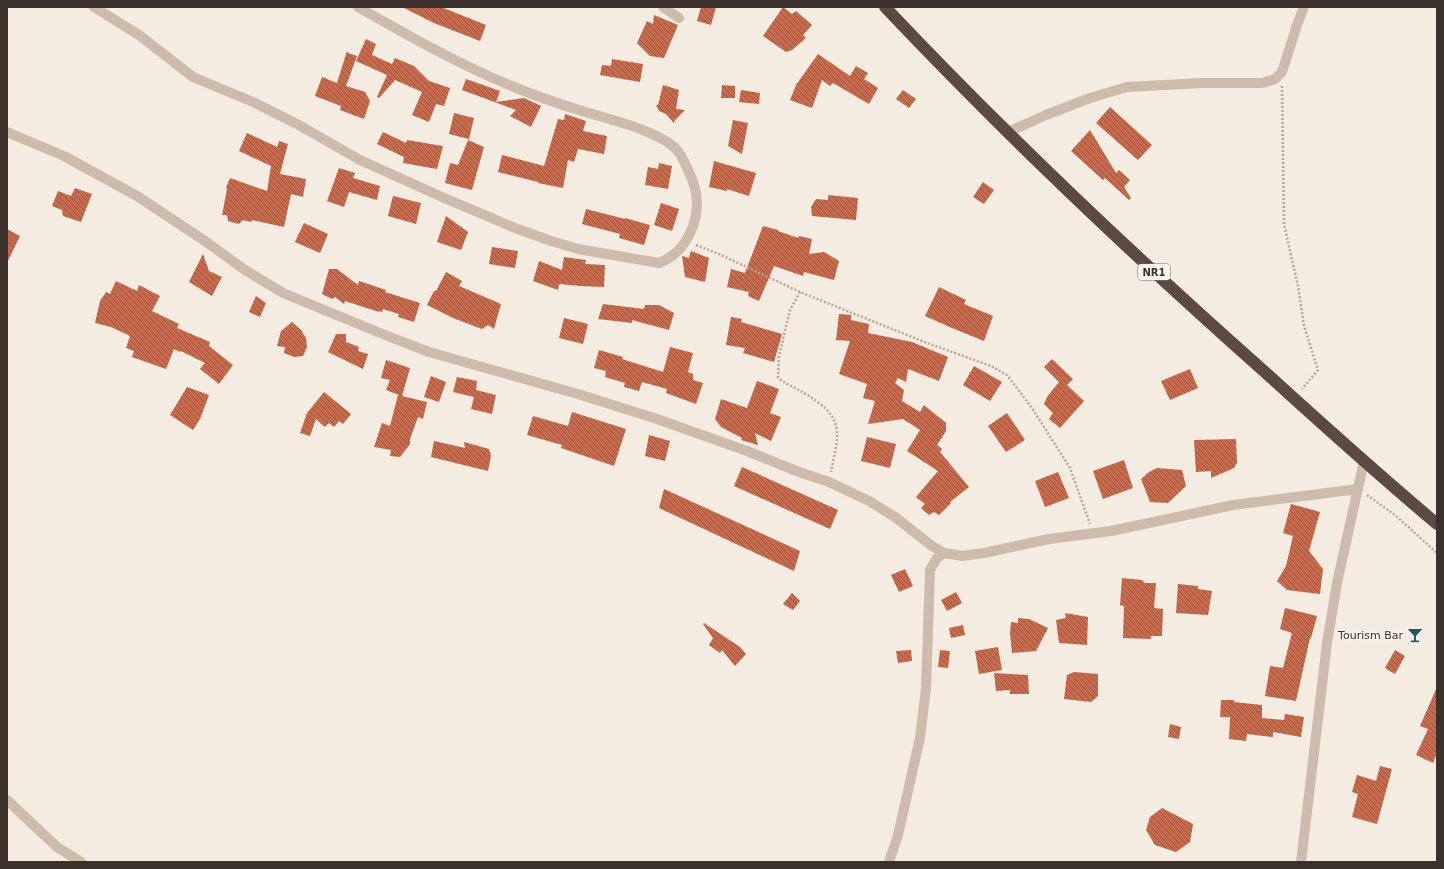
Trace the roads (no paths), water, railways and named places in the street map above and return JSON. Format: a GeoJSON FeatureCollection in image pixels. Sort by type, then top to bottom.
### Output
{"type":"FeatureCollection","features":[{"type":"Feature","properties":{"kind":"highway","name":"NR1"},"geometry":{"type":"LineString","coordinates":[[885,7],[949,74],[1135,255],[1294,399],[1437,524]]}},
{"type":"Feature","properties":{"kind":"street"},"geometry":{"type":"LineString","coordinates":[[94,7],[139,35],[193,77],[253,102],[297,124],[360,160],[515,228],[551,241],[578,248],[659,263],[668,259],[679,251],[686,242],[695,220],[695,189],[682,157],[674,147],[664,140],[646,132],[514,87],[456,60],[358,7]]}},
{"type":"Feature","properties":{"kind":"street"},"geometry":{"type":"LineString","coordinates":[[663,7],[679,18]]}},
{"type":"Feature","properties":{"kind":"street"},"geometry":{"type":"LineString","coordinates":[[1008,132],[1090,98],[1127,87],[1202,83],[1262,83],[1275,79],[1282,72],[1304,7]]}},
{"type":"Feature","properties":{"kind":"street"},"geometry":{"type":"LineString","coordinates":[[7,132],[64,156],[137,196],[199,237],[261,281],[283,293],[429,352],[578,394],[657,419],[829,482],[895,516],[932,546],[944,553],[962,556],[974,555],[1049,539],[1094,534],[1233,505],[1358,489]]}},
{"type":"Feature","properties":{"kind":"street"},"geometry":{"type":"LineString","coordinates":[[1302,862],[1327,643],[1337,583],[1364,461]]}},
{"type":"Feature","properties":{"kind":"street"},"geometry":{"type":"LineString","coordinates":[[889,862],[898,835],[914,771],[920,738],[926,688],[930,570],[937,558],[944,553]]}},
{"type":"Feature","properties":{"kind":"street"},"geometry":{"type":"LineString","coordinates":[[7,800],[57,847],[81,862]]}},
{"type":"Feature","properties":{"kind":"place","name":"Tourism Bar"},"geometry":{"type":"Point","coordinates":[1415,635]}}]}
